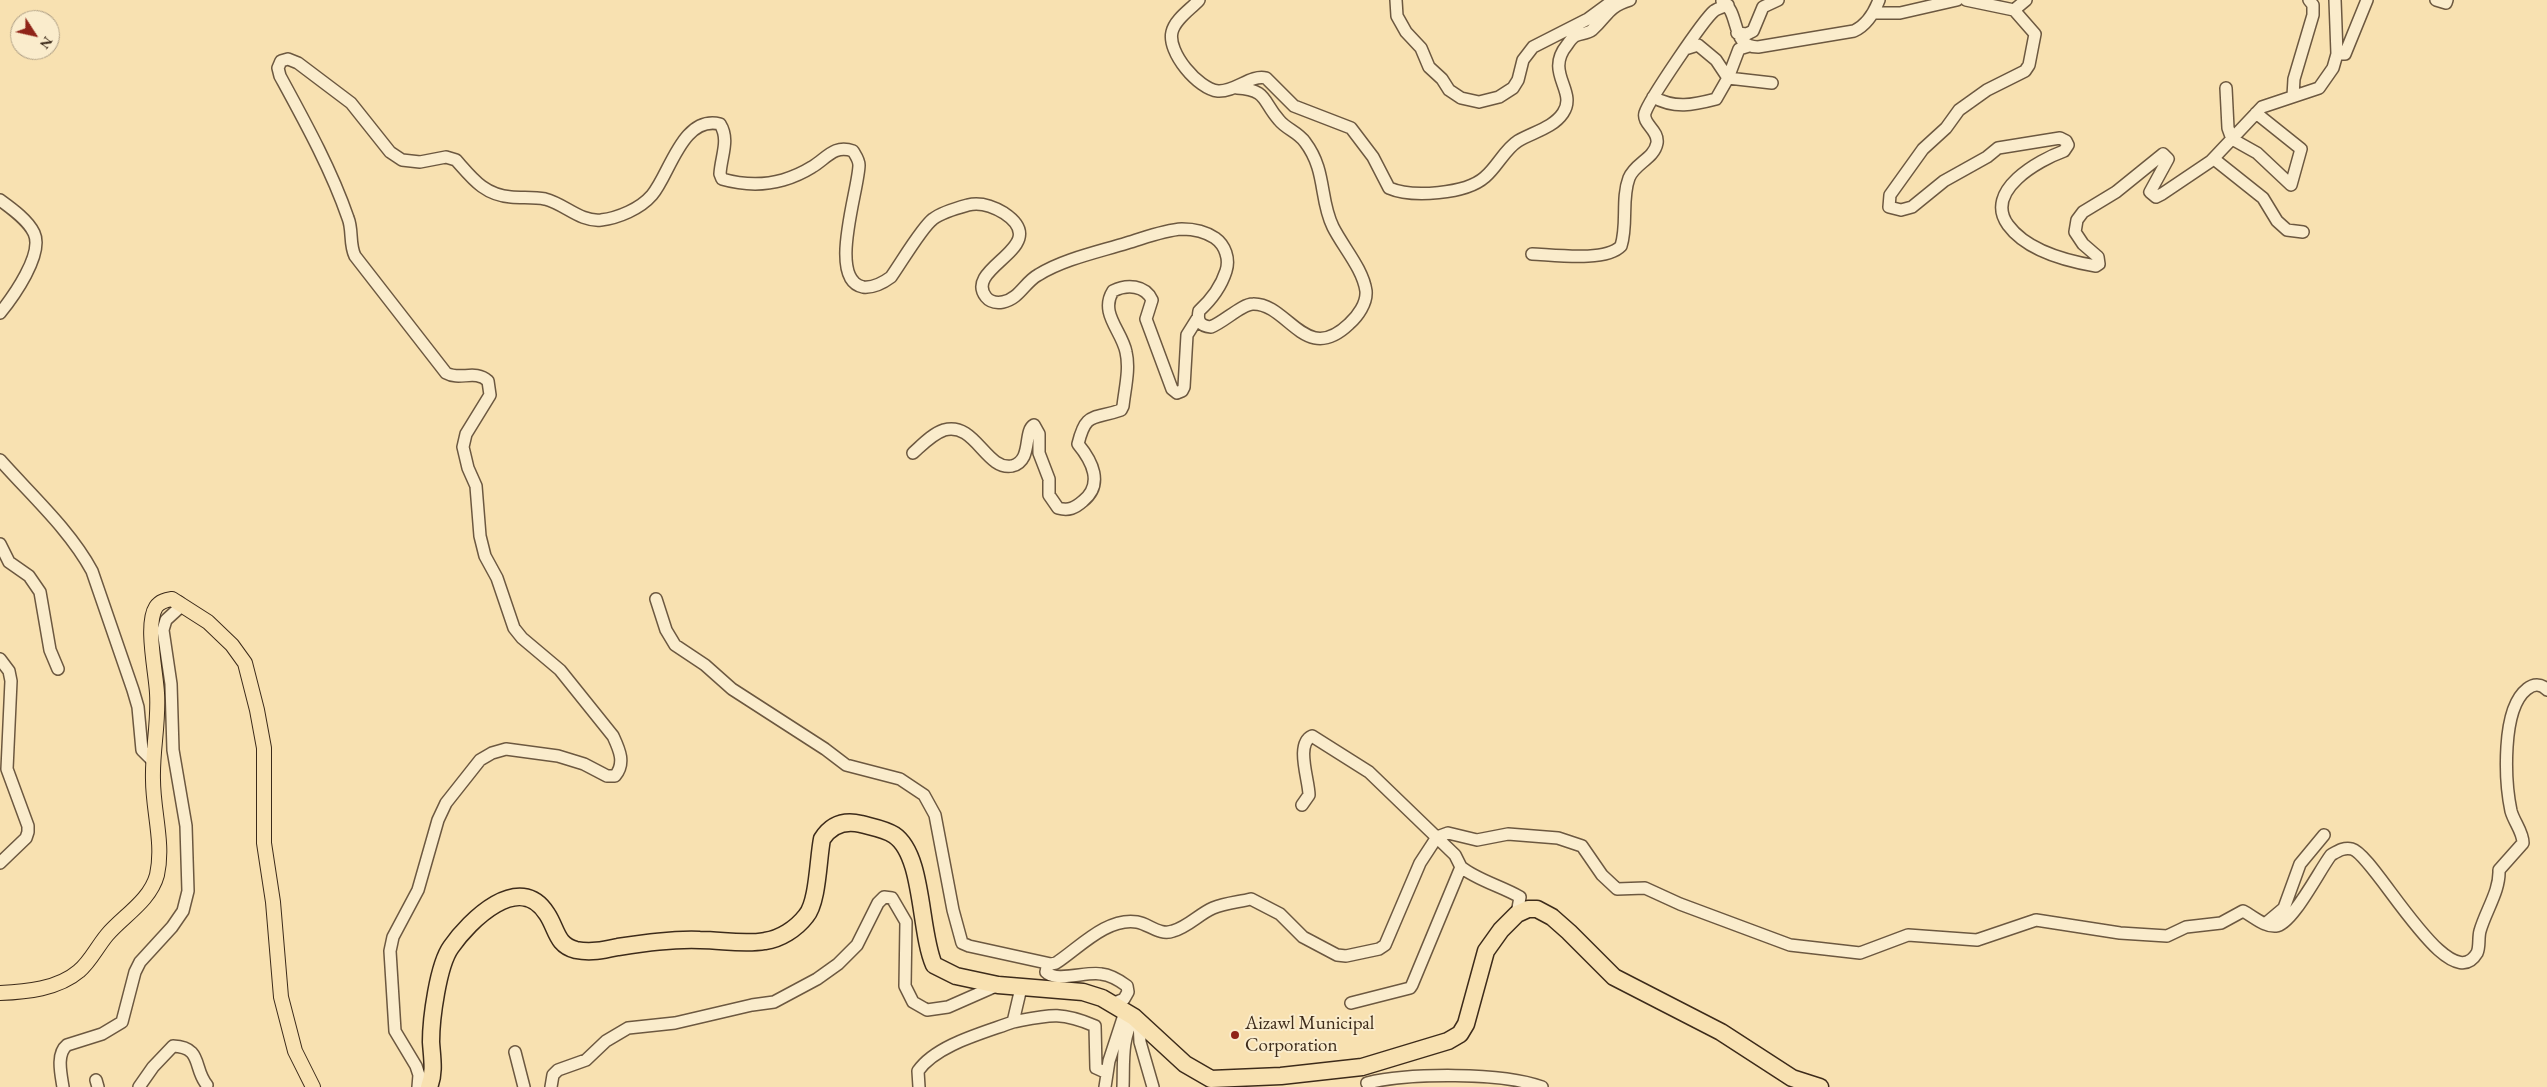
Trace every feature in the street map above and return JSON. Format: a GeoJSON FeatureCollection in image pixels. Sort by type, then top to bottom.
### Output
{"type":"FeatureCollection","features":[{"type":"Feature","properties":{"kind":"highway"},"geometry":{"type":"LineString","coordinates":[[429,1087],[433,1067],[433,1011],[444,961],[450,948],[464,931],[496,904],[508,897],[521,897],[534,902],[547,913],[556,934],[564,946],[577,950],[593,952],[666,940],[741,943],[766,941],[784,935],[807,915],[813,900],[822,839],[827,831],[840,823],[855,822],[894,835],[906,846],[913,861],[927,948],[934,965],[956,976],[998,985],[1083,992],[1102,998],[1127,1013],[1185,1064],[1211,1079],[1281,1076],[1362,1066],[1448,1041],[1460,1034],[1471,1011],[1486,951],[1501,930],[1517,914],[1537,909],[1552,917],[1614,977],[1721,1032],[1792,1078],[1820,1087]]}},
{"type":"Feature","properties":{"kind":"main road"},"geometry":{"type":"LineString","coordinates":[[0,994],[42,990],[78,972],[113,928],[151,889],[157,875],[159,856],[153,780],[158,706],[152,655],[153,615],[156,606],[162,601],[172,599],[208,622],[232,645],[245,663],[258,710],[264,748],[264,843],[273,902],[281,997],[295,1051],[313,1087]]}},
{"type":"Feature","properties":{"kind":"street"},"geometry":{"type":"LineString","coordinates":[[1199,0],[1175,26],[1172,41],[1183,65],[1200,84],[1217,91],[1237,88],[1263,77],[1294,106],[1351,128],[1373,157],[1381,175],[1392,189],[1408,192],[1466,188],[1485,177],[1517,142],[1548,126],[1564,112],[1566,101],[1564,85],[1557,68],[1558,58],[1574,36],[1590,32],[1610,9],[1626,1]]}},
{"type":"Feature","properties":{"kind":"street"},"geometry":{"type":"LineString","coordinates":[[1396,0],[1397,16],[1406,32],[1420,48],[1429,67],[1442,79],[1449,90],[1461,98],[1479,102],[1499,97],[1513,88],[1518,80],[1523,60],[1533,47],[1588,19],[1607,3],[1616,0],[1626,1]]}},
{"type":"Feature","properties":{"kind":"street"},"geometry":{"type":"LineString","coordinates":[[1737,33],[1747,34],[1753,31],[1763,7],[1778,0]]}},
{"type":"Feature","properties":{"kind":"street"},"geometry":{"type":"LineString","coordinates":[[1653,97],[1677,106],[1697,104],[1716,99],[1728,78],[1739,49],[1854,31],[1861,28],[1874,13],[1879,0]]}},
{"type":"Feature","properties":{"kind":"street"},"geometry":{"type":"LineString","coordinates":[[1874,13],[1900,13],[1957,0]]}},
{"type":"Feature","properties":{"kind":"street"},"geometry":{"type":"LineString","coordinates":[[1966,0],[2014,10],[2023,19],[2035,34],[2029,65],[2024,71],[1987,90],[1959,110],[1946,128],[1923,149],[1890,195],[1889,207],[1901,210],[1912,207],[1944,181],[1987,157],[1998,148],[2060,138],[2066,141],[2068,146],[2064,151],[2027,169],[2014,181],[2002,203],[2003,216],[2008,226],[2042,251],[2060,258],[2096,266],[2099,264],[2098,257],[2083,244],[2075,232],[2077,220],[2083,212],[2116,192],[2163,154],[2168,159],[2151,189],[2154,196],[2162,194],[2214,159],[2262,107],[2319,88],[2333,68],[2337,54],[2336,0]]}},
{"type":"Feature","properties":{"kind":"street"},"geometry":{"type":"LineString","coordinates":[[2014,10],[2026,0]]}},
{"type":"Feature","properties":{"kind":"street"},"geometry":{"type":"LineString","coordinates":[[2294,96],[2294,79],[2313,15],[2312,4],[2309,0]]}},
{"type":"Feature","properties":{"kind":"street"},"geometry":{"type":"LineString","coordinates":[[2337,54],[2345,54],[2367,0]]}},
{"type":"Feature","properties":{"kind":"street"},"geometry":{"type":"LineString","coordinates":[[2436,0],[2446,3],[2447,0]]}},
{"type":"Feature","properties":{"kind":"street"},"geometry":{"type":"LineString","coordinates":[[1532,254],[1597,256],[1616,252],[1621,246],[1627,183],[1635,166],[1651,154],[1658,141],[1656,133],[1645,118],[1645,113],[1653,97],[1713,12],[1724,2],[1734,16],[1737,33],[1744,43],[1749,46]]}},
{"type":"Feature","properties":{"kind":"street"},"geometry":{"type":"LineString","coordinates":[[1686,49],[1694,45],[1701,48],[1716,60],[1728,78],[1772,83]]}},
{"type":"Feature","properties":{"kind":"street"},"geometry":{"type":"LineString","coordinates":[[418,1087],[419,1075],[416,1066],[395,1031],[390,951],[393,937],[418,890],[438,820],[446,803],[480,760],[492,753],[506,749],[558,756],[584,764],[608,776],[615,776],[620,770],[621,763],[619,749],[613,736],[560,670],[522,638],[514,628],[497,578],[486,556],[480,536],[476,486],[468,468],[463,446],[466,434],[490,395],[488,381],[472,374],[456,378],[446,373],[355,256],[351,248],[349,221],[323,159],[280,76],[278,68],[281,61],[288,58],[298,63],[351,103],[390,152],[402,160],[420,162],[446,157],[456,160],[469,177],[484,189],[508,197],[554,202],[588,220],[602,220],[636,208],[656,188],[678,147],[698,127],[711,122],[720,124],[725,132],[726,143],[720,169],[722,179],[741,184],[760,185],[784,180],[813,167],[836,150],[845,149],[852,152],[859,165],[847,234],[846,260],[850,279],[854,284],[864,287],[884,283],[891,277],[934,218],[974,204],[1002,212],[1017,223],[1020,230],[1018,240],[1010,253],[989,272],[982,283],[982,293],[988,300],[996,302],[1006,301],[1018,294],[1037,275],[1053,267],[1110,248],[1182,229],[1206,232],[1220,241],[1225,248],[1227,269],[1211,299],[1198,311],[1198,320],[1188,335],[1184,387],[1182,391],[1177,393],[1172,389],[1146,320],[1152,300],[1150,295],[1133,286],[1113,291],[1108,305],[1112,321],[1122,340],[1128,367],[1121,410],[1090,418],[1082,425],[1078,444],[1090,461],[1095,482],[1093,490],[1087,498],[1070,509],[1058,508],[1049,495],[1049,480],[1039,453],[1039,434],[1034,425],[1031,429],[1026,452],[1020,461],[1011,466],[1001,465],[968,435],[952,429],[936,434],[913,452]]}},
{"type":"Feature","properties":{"kind":"street"},"geometry":{"type":"LineString","coordinates":[[1198,320],[1205,326],[1211,327],[1231,317],[1239,309],[1256,304],[1275,312],[1306,335],[1322,338],[1337,334],[1351,323],[1362,308],[1366,298],[1362,279],[1328,214],[1322,175],[1306,142],[1278,119],[1262,95],[1252,90],[1237,88]]}},
{"type":"Feature","properties":{"kind":"street"},"geometry":{"type":"LineString","coordinates":[[2226,88],[2227,122],[2232,139],[2257,153],[2291,184],[2301,149],[2256,113]]}},
{"type":"Feature","properties":{"kind":"street"},"geometry":{"type":"LineString","coordinates":[[2214,159],[2263,198],[2277,221],[2287,230],[2303,232]]}},
{"type":"Feature","properties":{"kind":"street"},"geometry":{"type":"LineString","coordinates":[[0,200],[32,229],[36,239],[28,271],[0,313]]}},
{"type":"Feature","properties":{"kind":"street"},"geometry":{"type":"LineString","coordinates":[[0,460],[84,556],[92,571],[138,707],[142,750],[154,762]]}},
{"type":"Feature","properties":{"kind":"street"},"geometry":{"type":"LineString","coordinates":[[0,544],[9,562],[29,576],[40,592],[50,650],[58,669]]}},
{"type":"Feature","properties":{"kind":"street"},"geometry":{"type":"LineString","coordinates":[[656,599],[666,630],[675,645],[705,665],[732,689],[825,749],[846,765],[900,779],[924,795],[935,815],[953,910],[962,943],[1051,964],[1056,963],[1096,934],[1111,927],[1132,922],[1146,925],[1157,931],[1173,932],[1213,908],[1251,899],[1280,914],[1303,937],[1337,955],[1346,956],[1379,949],[1384,945],[1420,863],[1437,837],[1448,833],[1477,840],[1508,834],[1558,838],[1582,846],[1602,875],[1617,888],[1645,888],[1680,904],[1790,944],[1860,953],[1908,935],[1977,940],[2036,920],[2144,936],[2167,936],[2186,927],[2221,922],[2243,911],[2265,924],[2275,926],[2291,916],[2331,855],[2341,849],[2353,849],[2370,863],[2401,908],[2432,943],[2453,962],[2464,963],[2473,959],[2478,951],[2480,934],[2486,913],[2500,881],[2499,870],[2524,842],[2511,809],[2506,756],[2512,714],[2524,691],[2532,686],[2540,685],[2547,690]]}},
{"type":"Feature","properties":{"kind":"street"},"geometry":{"type":"LineString","coordinates":[[62,1087],[60,1058],[63,1049],[67,1045],[102,1034],[122,1022],[140,962],[172,927],[183,911],[188,891],[186,826],[173,750],[171,684],[163,630],[166,620],[178,609],[179,602]]}},
{"type":"Feature","properties":{"kind":"street"},"geometry":{"type":"LineString","coordinates":[[0,659],[8,671],[11,681],[7,769],[28,826],[26,838],[0,863]]}},
{"type":"Feature","properties":{"kind":"street"},"geometry":{"type":"LineString","coordinates":[[1302,805],[1309,795],[1303,764],[1305,744],[1312,736],[1369,772],[1437,837],[1468,873],[1502,886],[1520,897],[1517,914]]}},
{"type":"Feature","properties":{"kind":"street"},"geometry":{"type":"LineString","coordinates":[[2265,924],[2284,908],[2300,864],[2324,835]]}},
{"type":"Feature","properties":{"kind":"street"},"geometry":{"type":"LineString","coordinates":[[1351,1003],[1381,997],[1410,988],[1461,867]]}},
{"type":"Feature","properties":{"kind":"street"},"geometry":{"type":"LineString","coordinates":[[551,1087],[553,1075],[558,1070],[586,1060],[606,1041],[628,1028],[675,1023],[752,1005],[774,1002],[817,979],[838,964],[856,945],[878,903],[884,898],[892,898],[896,902],[906,922],[905,986],[907,994],[913,1002],[927,1010],[948,1007],[998,985]]}},
{"type":"Feature","properties":{"kind":"street"},"geometry":{"type":"LineString","coordinates":[[1051,964],[1047,967],[1046,972],[1054,977],[1094,973],[1104,974],[1119,980],[1127,986],[1128,992],[1124,999],[1127,1013],[1140,1042],[1153,1087]]}},
{"type":"Feature","properties":{"kind":"street"},"geometry":{"type":"LineString","coordinates":[[1013,1022],[1021,988]]}},
{"type":"Feature","properties":{"kind":"street"},"geometry":{"type":"LineString","coordinates":[[1105,1087],[1119,1025],[1127,1013]]}},
{"type":"Feature","properties":{"kind":"street"},"geometry":{"type":"LineString","coordinates":[[1124,1087],[1123,1044],[1127,1013]]}},
{"type":"Feature","properties":{"kind":"street"},"geometry":{"type":"LineString","coordinates":[[918,1087],[918,1071],[933,1055],[984,1031],[1013,1022],[1049,1016],[1071,1016],[1095,1026],[1096,1068],[1107,1073]]}},
{"type":"Feature","properties":{"kind":"street"},"geometry":{"type":"LineString","coordinates":[[139,1087],[153,1067],[174,1046],[184,1046],[192,1052],[198,1061],[201,1078],[207,1085]]}},
{"type":"Feature","properties":{"kind":"street"},"geometry":{"type":"LineString","coordinates":[[515,1052],[524,1087]]}},
{"type":"Feature","properties":{"kind":"street"},"geometry":{"type":"LineString","coordinates":[[1362,1066],[1368,1085],[1430,1076],[1511,1078],[1542,1087]]}},
{"type":"Feature","properties":{"kind":"place","name":"Aizawl Municipal Corporation"},"geometry":{"type":"Point","coordinates":[1235,1035]}}]}
